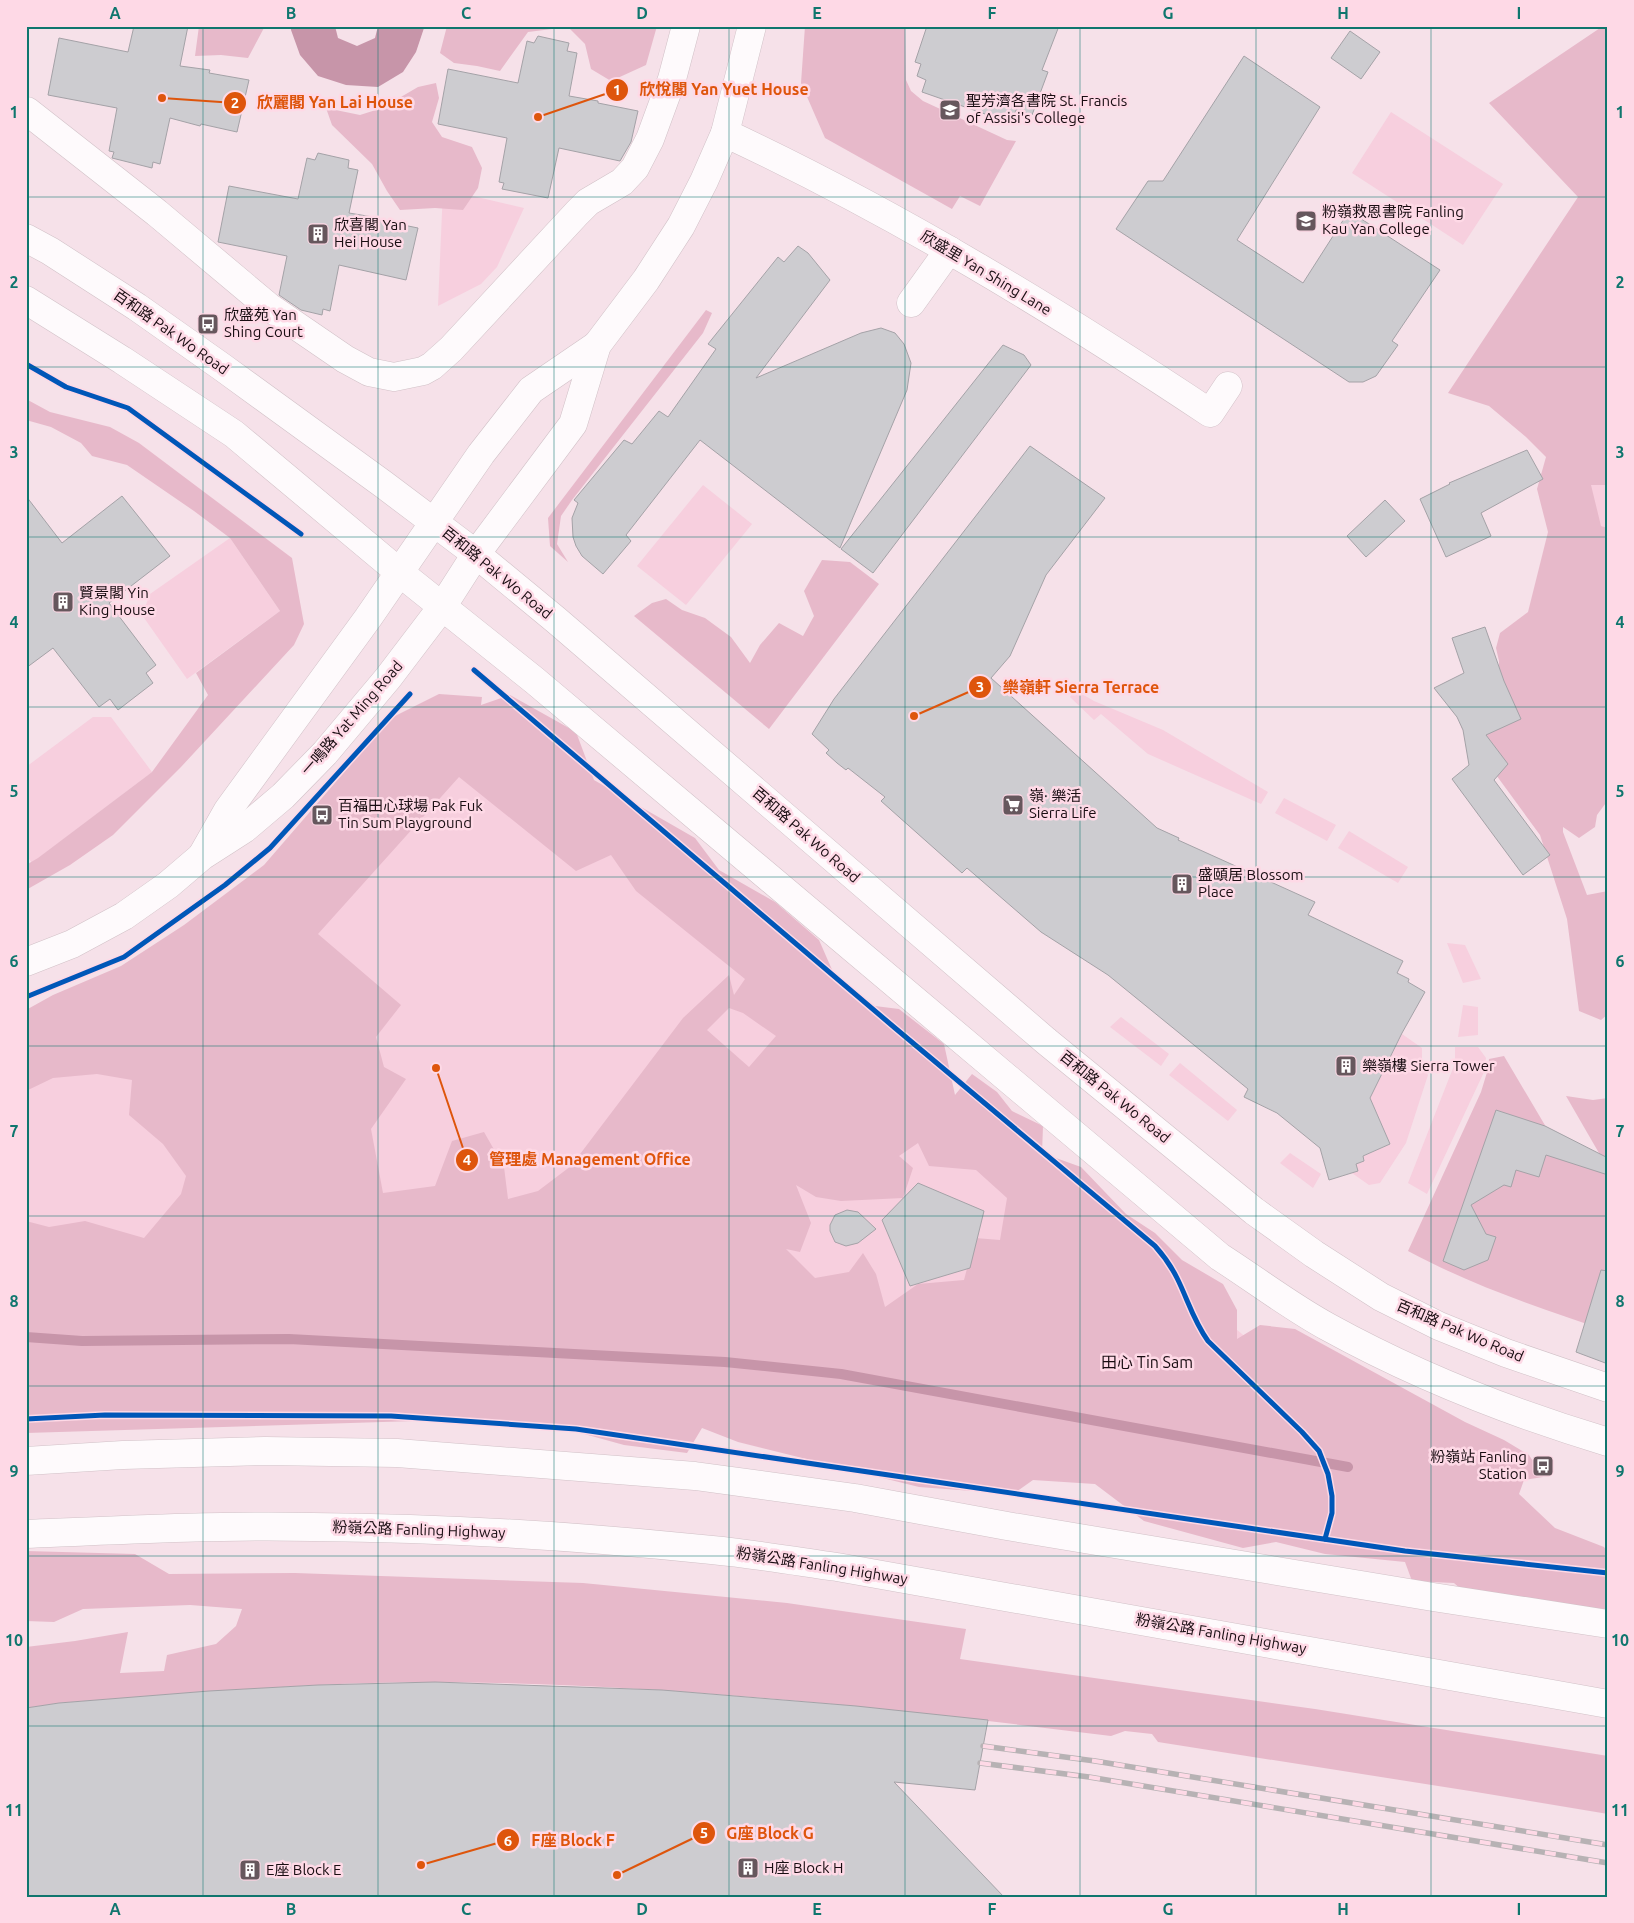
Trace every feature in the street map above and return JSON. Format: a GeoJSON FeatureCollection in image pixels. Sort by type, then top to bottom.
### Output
{"type":"FeatureCollection","features":[{"type":"Feature","properties":{"kind":"main road"},"geometry":{"type":"LineString","coordinates":[[28,111],[157,213],[269,307],[345,359],[369,372],[394,377],[423,371],[432,366],[451,349],[588,202],[622,182],[635,168],[650,139],[672,79],[686,26]]}},
{"type":"Feature","properties":{"kind":"main road"},"geometry":{"type":"LineString","coordinates":[[597,345],[646,280],[681,226],[704,181],[725,133],[752,26]]}},
{"type":"Feature","properties":{"kind":"main road","name":"欣盛里 Yan Shing Lane"},"geometry":{"type":"LineString","coordinates":[[725,133],[798,168],[949,250],[1025,294],[1210,413],[1228,386]]}},
{"type":"Feature","properties":{"kind":"main road","name":"百和路 Pak Wo Road"},"geometry":{"type":"LineString","coordinates":[[26,238],[50,251],[142,311],[383,484],[476,554],[556,620],[1046,1041],[1254,1211],[1314,1254],[1382,1297],[1439,1326],[1608,1388]]}},
{"type":"Feature","properties":{"kind":"main road"},"geometry":{"type":"LineString","coordinates":[[912,303],[949,250]]}},
{"type":"Feature","properties":{"kind":"main road"},"geometry":{"type":"LineString","coordinates":[[26,300],[234,434],[399,572],[534,680],[1220,1256],[1327,1327],[1418,1372],[1493,1404],[1608,1442]]}},
{"type":"Feature","properties":{"kind":"main road","name":"一鳴路 Yat Ming Road"},"geometry":{"type":"LineString","coordinates":[[202,856],[228,810],[368,618],[481,454],[531,390],[597,345]]}},
{"type":"Feature","properties":{"kind":"main road","name":"一鳴路 Yat Ming Road"},"geometry":{"type":"LineString","coordinates":[[26,962],[72,944],[124,916],[168,885],[202,856],[244,829],[283,796],[324,753],[388,678],[442,607],[476,554],[573,424],[597,345]]}},
{"type":"Feature","properties":{"kind":"main road"},"geometry":{"type":"LineString","coordinates":[[26,1461],[123,1455],[265,1452],[397,1453],[695,1476],[855,1498],[1142,1549],[1608,1624]]}},
{"type":"Feature","properties":{"kind":"main road","name":"粉嶺公路 Fanling Highway"},"geometry":{"type":"LineString","coordinates":[[26,1534],[178,1528],[312,1527],[486,1532],[713,1550],[856,1570],[1608,1704]]}},
{"type":"Feature","properties":{"kind":"shaded area"},"geometry":{"type":"Polygon","coordinates":[[[199,26],[265,26],[248,58],[221,55],[195,56],[199,26]]]}},
{"type":"Feature","properties":{"kind":"shaded area"},"geometry":{"type":"Polygon","coordinates":[[[291,26],[335,26],[338,38],[357,46],[375,38],[378,26],[424,26],[424,28],[416,52],[403,72],[378,87],[346,85],[318,76],[300,55],[291,26]]]}},
{"type":"Feature","properties":{"kind":"shaded area"},"geometry":{"type":"Polygon","coordinates":[[[447,26],[657,26],[646,65],[611,81],[591,69],[585,44],[568,27],[528,32],[500,71],[454,63],[440,53],[447,26]]]}},
{"type":"Feature","properties":{"kind":"shaded area"},"geometry":{"type":"Polygon","coordinates":[[[805,26],[905,26],[906,80],[911,91],[923,101],[1007,140],[1016,141],[980,206],[960,196],[952,209],[825,138],[801,83],[805,26]]]}},
{"type":"Feature","properties":{"kind":"shaded area"},"geometry":{"type":"Polygon","coordinates":[[[1603,26],[1608,26],[1608,485],[1591,485],[1601,526],[1608,528],[1608,800],[1597,815],[1595,827],[1579,838],[1563,827],[1563,832],[1587,895],[1608,891],[1608,1014],[1601,1020],[1579,1011],[1567,919],[1540,835],[1461,727],[1499,691],[1499,661],[1496,648],[1500,633],[1528,612],[1548,532],[1537,489],[1546,457],[1526,437],[1489,406],[1448,393],[1578,197],[1489,103],[1603,26]]]}},
{"type":"Feature","properties":{"kind":"shaded area"},"geometry":{"type":"Polygon","coordinates":[[[436,83],[439,98],[432,122],[442,137],[472,147],[482,168],[478,188],[463,210],[435,208],[400,210],[372,164],[332,125],[326,108],[360,115],[382,108],[418,87],[436,83]]]}},
{"type":"Feature","properties":{"kind":"shaded area"},"geometry":{"type":"Polygon","coordinates":[[[1391,112],[1503,184],[1463,245],[1352,173],[1391,112]]]}},
{"type":"Feature","properties":{"kind":"shaded area"},"geometry":{"type":"Polygon","coordinates":[[[443,189],[524,208],[497,267],[481,284],[438,306],[443,189]]]}},
{"type":"Feature","properties":{"kind":"shaded area"},"geometry":{"type":"Polygon","coordinates":[[[706,310],[712,313],[703,333],[561,516],[557,544],[568,562],[550,546],[548,518],[706,310]]]}},
{"type":"Feature","properties":{"kind":"shaded area"},"geometry":{"type":"Polygon","coordinates":[[[26,399],[50,412],[110,427],[139,443],[292,558],[304,624],[294,645],[181,767],[113,835],[70,865],[26,890],[26,865],[152,772],[208,695],[196,673],[280,611],[230,538],[127,465],[92,456],[81,443],[51,427],[26,420],[26,399]]]}},
{"type":"Feature","properties":{"kind":"shaded area"},"geometry":{"type":"Polygon","coordinates":[[[1585,480],[1608,482],[1608,528],[1601,526],[1585,480]]]}},
{"type":"Feature","properties":{"kind":"shaded area"},"geometry":{"type":"Polygon","coordinates":[[[703,485],[752,524],[686,605],[637,566],[703,485]]]}},
{"type":"Feature","properties":{"kind":"shaded area"},"geometry":{"type":"Polygon","coordinates":[[[230,538],[280,611],[187,679],[142,615],[150,594],[230,538]]]}},
{"type":"Feature","properties":{"kind":"shaded area"},"geometry":{"type":"Polygon","coordinates":[[[822,560],[850,562],[879,584],[769,729],[634,616],[652,603],[666,599],[682,610],[705,618],[731,637],[750,663],[760,645],[779,623],[803,636],[814,616],[804,591],[822,560]]]}},
{"type":"Feature","properties":{"kind":"shaded area"},"geometry":{"type":"Polygon","coordinates":[[[1075,690],[1094,701],[1163,730],[1268,792],[1261,804],[1148,754],[1101,714],[1094,720],[1070,697],[1075,690]]]}},
{"type":"Feature","properties":{"kind":"shaded area"},"geometry":{"type":"Polygon","coordinates":[[[439,694],[482,697],[481,705],[510,695],[576,732],[594,780],[695,838],[719,870],[775,902],[819,940],[833,972],[875,1006],[899,1009],[944,1044],[955,1095],[972,1074],[997,1092],[1012,1111],[1043,1126],[1042,1153],[1081,1167],[1126,1214],[1155,1233],[1182,1260],[1223,1284],[1237,1310],[1237,1339],[1260,1325],[1295,1329],[1529,1455],[1543,1477],[1524,1480],[1519,1494],[1555,1528],[1604,1547],[1608,1553],[1608,1619],[1475,1602],[1454,1583],[1412,1581],[1405,1562],[1325,1554],[1276,1542],[1243,1548],[1144,1521],[1095,1484],[1033,1480],[1013,1494],[919,1487],[738,1442],[702,1428],[687,1453],[624,1445],[559,1427],[447,1420],[26,1433],[26,1221],[49,1227],[85,1221],[144,1238],[181,1194],[186,1176],[163,1144],[129,1115],[132,1080],[97,1074],[53,1078],[26,1091],[26,1010],[53,995],[121,966],[184,925],[264,865],[391,718],[439,694]],[[459,777],[318,934],[401,1005],[376,1037],[384,1067],[406,1079],[371,1129],[383,1193],[435,1186],[452,1141],[484,1132],[504,1167],[508,1199],[538,1191],[571,1166],[683,1018],[729,975],[734,995],[745,979],[636,891],[611,855],[576,871],[459,777]],[[729,1008],[707,1030],[749,1067],[776,1036],[743,1013],[729,1008]],[[918,1143],[899,1156],[913,1168],[903,1198],[841,1201],[816,1197],[796,1185],[811,1223],[800,1252],[786,1249],[815,1278],[849,1272],[863,1253],[876,1274],[885,1307],[918,1284],[964,1280],[975,1238],[1000,1240],[1007,1198],[976,1170],[929,1166],[918,1143]]]}},
{"type":"Feature","properties":{"kind":"shaded area"},"geometry":{"type":"Polygon","coordinates":[[[427,710],[1236,1329],[1357,1430],[1095,1484],[684,1412],[26,1401],[26,1015],[119,980],[276,865],[427,710]]]}},
{"type":"Feature","properties":{"kind":"shaded area"},"geometry":{"type":"Polygon","coordinates":[[[93,717],[111,717],[152,772],[32,863],[26,855],[26,767],[93,717]]]}},
{"type":"Feature","properties":{"kind":"shaded area"},"geometry":{"type":"Polygon","coordinates":[[[1284,798],[1336,825],[1327,841],[1275,813],[1284,798]]]}},
{"type":"Feature","properties":{"kind":"shaded area"},"geometry":{"type":"Polygon","coordinates":[[[1349,831],[1408,867],[1398,883],[1338,848],[1349,831]]]}},
{"type":"Feature","properties":{"kind":"shaded area"},"geometry":{"type":"Polygon","coordinates":[[[1447,943],[1465,945],[1481,979],[1463,983],[1447,943]]]}},
{"type":"Feature","properties":{"kind":"shaded area"},"geometry":{"type":"Polygon","coordinates":[[[1463,1005],[1478,1007],[1478,1035],[1458,1037],[1463,1005]]]}},
{"type":"Feature","properties":{"kind":"shaded area"},"geometry":{"type":"Polygon","coordinates":[[[1121,1017],[1169,1054],[1161,1066],[1110,1027],[1121,1017]]]}},
{"type":"Feature","properties":{"kind":"shaded area"},"geometry":{"type":"Polygon","coordinates":[[[1402,1034],[1422,1048],[1422,1064],[1428,1075],[1406,1143],[1380,1183],[1369,1185],[1342,1166],[1390,1144],[1370,1098],[1402,1034]]]}},
{"type":"Feature","properties":{"kind":"shaded area"},"geometry":{"type":"Polygon","coordinates":[[[1455,1047],[1478,1047],[1486,1058],[1484,1072],[1427,1194],[1408,1183],[1455,1063],[1455,1047]]]}},
{"type":"Feature","properties":{"kind":"shaded area"},"geometry":{"type":"Polygon","coordinates":[[[1504,1056],[1546,1127],[1603,1160],[1566,1096],[1593,1100],[1608,1098],[1608,1331],[1531,1305],[1456,1275],[1408,1251],[1481,1092],[1489,1059],[1504,1056]]]}},
{"type":"Feature","properties":{"kind":"shaded area"},"geometry":{"type":"Polygon","coordinates":[[[1180,1063],[1237,1110],[1228,1121],[1169,1075],[1180,1063]]]}},
{"type":"Feature","properties":{"kind":"shaded area"},"geometry":{"type":"Polygon","coordinates":[[[1290,1153],[1321,1174],[1313,1188],[1280,1163],[1290,1153]]]}},
{"type":"Feature","properties":{"kind":"shaded area"},"geometry":{"type":"Polygon","coordinates":[[[26,1551],[135,1554],[169,1574],[295,1573],[583,1583],[787,1603],[966,1629],[960,1659],[1315,1709],[1608,1756],[1608,1814],[1158,1742],[1152,1734],[1125,1731],[1111,1736],[858,1707],[689,1692],[520,1683],[341,1684],[200,1692],[59,1703],[26,1708],[26,1647],[128,1632],[120,1673],[164,1671],[167,1655],[216,1644],[236,1626],[242,1609],[190,1605],[83,1609],[54,1622],[26,1621],[26,1551]]]}},
{"type":"Feature","properties":{"kind":"building"},"geometry":{"type":"Polygon","coordinates":[[[134,26],[188,26],[180,66],[210,70],[209,73],[249,80],[237,132],[201,124],[200,126],[170,118],[160,164],[153,162],[152,168],[112,158],[114,152],[109,151],[117,108],[48,95],[59,38],[128,52],[134,26]]]}},
{"type":"Feature","properties":{"kind":"building"},"geometry":{"type":"Polygon","coordinates":[[[927,26],[1059,26],[1042,70],[1048,72],[1032,115],[1016,110],[1011,123],[922,92],[926,80],[917,76],[921,64],[915,62],[927,26]]]}},
{"type":"Feature","properties":{"kind":"building"},"geometry":{"type":"Polygon","coordinates":[[[1350,31],[1380,52],[1361,79],[1331,58],[1350,31]]]}},
{"type":"Feature","properties":{"kind":"building"},"geometry":{"type":"Polygon","coordinates":[[[538,36],[569,43],[567,51],[577,53],[569,96],[638,111],[631,142],[620,161],[559,148],[548,198],[502,189],[504,183],[499,182],[507,138],[438,124],[448,69],[518,83],[527,41],[534,43],[538,36]]]}},
{"type":"Feature","properties":{"kind":"building"},"geometry":{"type":"Polygon","coordinates":[[[1244,56],[1320,107],[1237,240],[1303,283],[1349,211],[1440,270],[1392,341],[1398,345],[1376,376],[1363,382],[1349,382],[1116,229],[1148,181],[1163,181],[1244,56]]]}},
{"type":"Feature","properties":{"kind":"building","name":"欣喜閣 Yan Hei House"},"geometry":{"type":"Polygon","coordinates":[[[318,153],[349,160],[348,168],[358,170],[349,213],[418,228],[406,280],[339,265],[330,311],[323,309],[322,315],[301,310],[279,295],[287,256],[218,242],[229,186],[298,199],[307,158],[315,160],[318,153]]]}},
{"type":"Feature","properties":{"kind":"building"},"geometry":{"type":"Polygon","coordinates":[[[798,246],[808,253],[830,280],[756,378],[861,333],[881,328],[895,333],[904,344],[911,363],[907,390],[840,548],[700,440],[626,535],[631,541],[603,574],[582,556],[576,546],[573,537],[572,518],[578,503],[574,500],[624,440],[632,444],[659,411],[668,417],[716,349],[708,344],[778,257],[784,262],[798,246]]]}},
{"type":"Feature","properties":{"kind":"building"},"geometry":{"type":"Polygon","coordinates":[[[1003,345],[1024,355],[1031,365],[873,573],[841,549],[1003,345]]]}},
{"type":"Feature","properties":{"kind":"building","name":"嶺· 樂活 Sierra Life"},"geometry":{"type":"Polygon","coordinates":[[[1030,446],[1105,498],[1046,575],[1010,656],[991,678],[1157,828],[1179,838],[1178,840],[1315,902],[1308,915],[1403,961],[1397,973],[1409,979],[1408,982],[1425,992],[1402,1033],[1370,1098],[1390,1144],[1363,1156],[1364,1161],[1356,1164],[1358,1171],[1329,1180],[1320,1148],[1277,1113],[1244,1097],[1248,1089],[1108,975],[1041,932],[967,868],[962,873],[881,801],[885,797],[848,768],[846,770],[826,753],[829,750],[812,734],[834,699],[1030,446]]]}},
{"type":"Feature","properties":{"kind":"building"},"geometry":{"type":"Polygon","coordinates":[[[1527,450],[1543,479],[1481,513],[1491,536],[1446,557],[1420,499],[1449,483],[1527,450]]]}},
{"type":"Feature","properties":{"kind":"building","name":"賢景閣 Yin King House"},"geometry":{"type":"Polygon","coordinates":[[[26,496],[62,543],[122,496],[170,556],[109,603],[156,665],[146,673],[153,683],[118,710],[110,699],[99,707],[53,648],[26,668],[26,496]]]}},
{"type":"Feature","properties":{"kind":"building"},"geometry":{"type":"Polygon","coordinates":[[[1385,500],[1405,521],[1366,557],[1347,536],[1385,500]]]}},
{"type":"Feature","properties":{"kind":"building"},"geometry":{"type":"Polygon","coordinates":[[[1485,627],[1504,681],[1521,719],[1486,735],[1508,764],[1494,780],[1550,855],[1523,875],[1452,779],[1469,765],[1463,730],[1457,717],[1434,688],[1464,673],[1452,638],[1485,627]]]}},
{"type":"Feature","properties":{"kind":"building"},"geometry":{"type":"Polygon","coordinates":[[[1496,1110],[1545,1126],[1608,1158],[1608,1175],[1546,1155],[1539,1177],[1516,1170],[1511,1187],[1504,1185],[1471,1205],[1486,1234],[1496,1237],[1488,1260],[1464,1270],[1443,1261],[1496,1110]]]}},
{"type":"Feature","properties":{"kind":"building"},"geometry":{"type":"Polygon","coordinates":[[[918,1183],[984,1211],[970,1268],[910,1286],[882,1220],[918,1183]]]}},
{"type":"Feature","properties":{"kind":"building"},"geometry":{"type":"Polygon","coordinates":[[[847,1210],[858,1212],[876,1229],[858,1243],[846,1246],[835,1242],[830,1231],[830,1225],[835,1215],[847,1210]]]}},
{"type":"Feature","properties":{"kind":"building"},"geometry":{"type":"Polygon","coordinates":[[[1601,1270],[1608,1271],[1608,1364],[1576,1352],[1601,1270]]]}},
{"type":"Feature","properties":{"kind":"building"},"geometry":{"type":"Polygon","coordinates":[[[435,1682],[662,1690],[856,1706],[988,1720],[975,1790],[894,1782],[1004,1897],[26,1897],[26,1708],[59,1703],[209,1691],[318,1685],[435,1682]]]}},
{"type":"Feature","properties":{"kind":"waterway"},"geometry":{"type":"LineString","coordinates":[[26,1337],[82,1341],[289,1339],[725,1362],[841,1374],[1348,1467]]}},
{"type":"Feature","properties":{"kind":"railway"},"geometry":{"type":"LineString","coordinates":[[983,1746],[1095,1761],[1608,1845]]}},
{"type":"Feature","properties":{"kind":"railway"},"geometry":{"type":"LineString","coordinates":[[980,1763],[1089,1777],[1608,1863]]}},
{"type":"Feature","properties":{"kind":"cycle path"},"geometry":{"type":"LineString","coordinates":[[26,364],[66,387],[128,408],[301,534]]}},
{"type":"Feature","properties":{"kind":"cycle path"},"geometry":{"type":"LineString","coordinates":[[474,670],[1155,1246],[1175,1274],[1194,1318],[1208,1341],[1302,1432],[1319,1451],[1328,1474],[1332,1496],[1332,1513],[1325,1539]]}},
{"type":"Feature","properties":{"kind":"cycle path"},"geometry":{"type":"LineString","coordinates":[[26,997],[124,957],[225,885],[270,848],[410,694]]}},
{"type":"Feature","properties":{"kind":"cycle path"},"geometry":{"type":"LineString","coordinates":[[26,1419],[105,1415],[391,1416],[576,1429],[1405,1551],[1608,1573]]}},
{"type":"Feature","properties":{"kind":"place","name":"欣麗閣 Yan Lai House"},"geometry":{"type":"Point","coordinates":[162,98]}},
{"type":"Feature","properties":{"kind":"place","name":"聖芳濟各書院 St. Francis of Assisi's College"},"geometry":{"type":"Point","coordinates":[950,110]}},
{"type":"Feature","properties":{"kind":"place","name":"欣悅閣 Yan Yuet House"},"geometry":{"type":"Point","coordinates":[538,117]}},
{"type":"Feature","properties":{"kind":"place","name":"粉嶺救恩書院 Fanling Kau Yan College"},"geometry":{"type":"Point","coordinates":[1306,221]}},
{"type":"Feature","properties":{"kind":"place","name":"欣喜閣 Yan Hei House"},"geometry":{"type":"Point","coordinates":[318,234]}},
{"type":"Feature","properties":{"kind":"place","name":"欣盛苑 Yan Shing Court"},"geometry":{"type":"Point","coordinates":[208,324]}},
{"type":"Feature","properties":{"kind":"place","name":"賢景閣 Yin King House"},"geometry":{"type":"Point","coordinates":[63,602]}},
{"type":"Feature","properties":{"kind":"place","name":"樂嶺軒 Sierra Terrace"},"geometry":{"type":"Point","coordinates":[914,716]}},
{"type":"Feature","properties":{"kind":"place","name":"嶺· 樂活 Sierra Life"},"geometry":{"type":"Point","coordinates":[1013,805]}},
{"type":"Feature","properties":{"kind":"place","name":"百福田心球場 Pak Fuk Tin Sum Playground"},"geometry":{"type":"Point","coordinates":[322,815]}},
{"type":"Feature","properties":{"kind":"place","name":"盛頤居 Blossom Place"},"geometry":{"type":"Point","coordinates":[1182,884]}},
{"type":"Feature","properties":{"kind":"place","name":"樂嶺樓 Sierra Tower"},"geometry":{"type":"Point","coordinates":[1346,1066]}},
{"type":"Feature","properties":{"kind":"place","name":"管理處 Management Office"},"geometry":{"type":"Point","coordinates":[436,1068]}},
{"type":"Feature","properties":{"kind":"place","name":"粉嶺站 Fanling Station"},"geometry":{"type":"Point","coordinates":[1543,1466]}},
{"type":"Feature","properties":{"kind":"place","name":"F座 Block F"},"geometry":{"type":"Point","coordinates":[421,1865]}},
{"type":"Feature","properties":{"kind":"place","name":"H座 Block H"},"geometry":{"type":"Point","coordinates":[748,1868]}},
{"type":"Feature","properties":{"kind":"place","name":"E座 Block E"},"geometry":{"type":"Point","coordinates":[250,1870]}},
{"type":"Feature","properties":{"kind":"place","name":"G座 Block G"},"geometry":{"type":"Point","coordinates":[617,1875]}},
{"type":"Feature","properties":{"kind":"district","name":"田心 Tin Sam"},"geometry":{"type":"Point","coordinates":[1147,1362]}}]}
